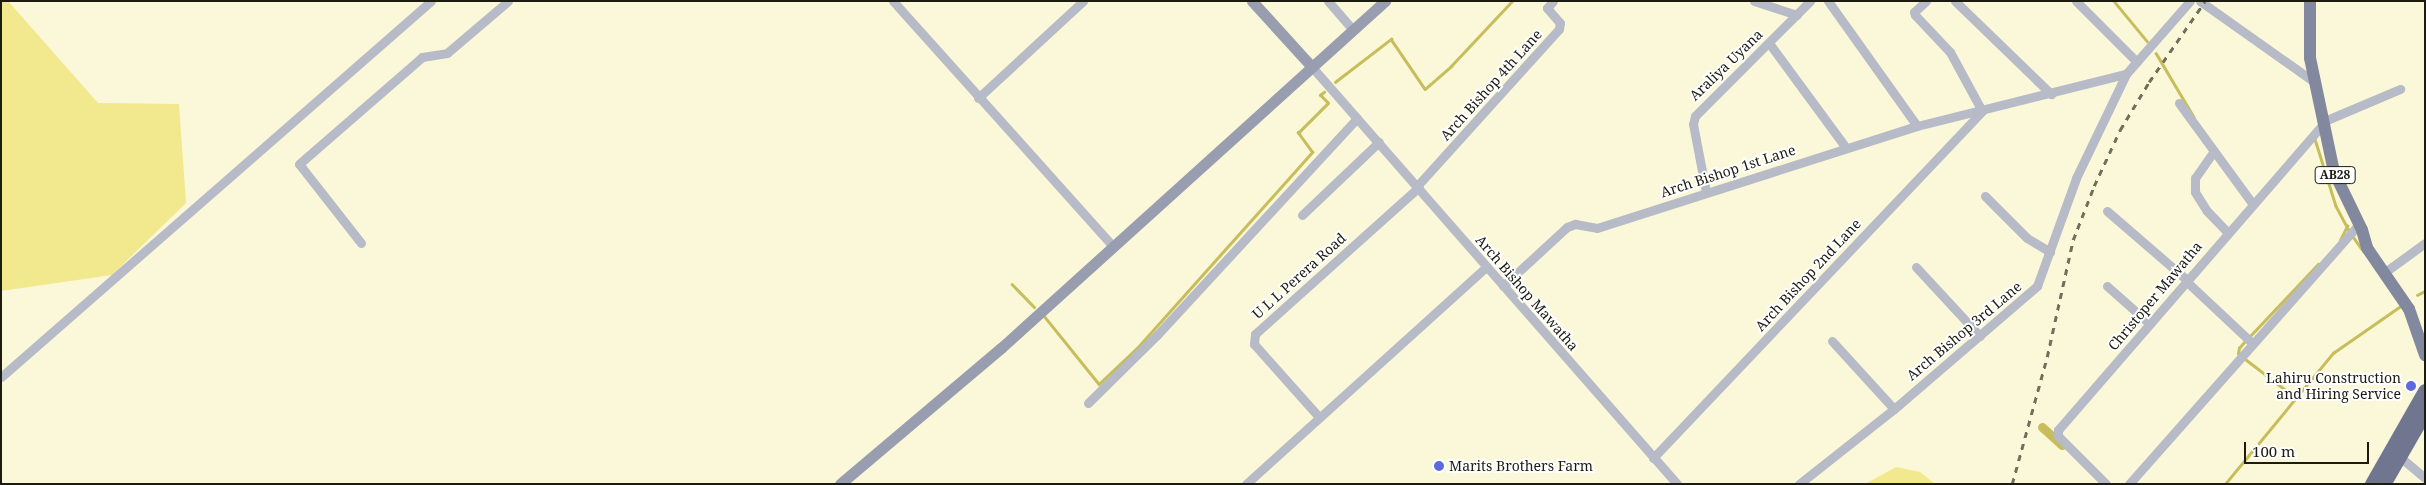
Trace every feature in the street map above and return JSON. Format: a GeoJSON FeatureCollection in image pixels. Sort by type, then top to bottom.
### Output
{"type":"FeatureCollection","features":[{"type":"Feature","properties":{"kind":"highway"},"geometry":{"type":"LineString","coordinates":[[2372,484],[2425,391]]}},
{"type":"Feature","properties":{"kind":"highway"},"geometry":{"type":"LineString","coordinates":[[2383,484],[2425,411]]}},
{"type":"Feature","properties":{"kind":"main road","name":"AB28"},"geometry":{"type":"LineString","coordinates":[[2310,1],[2308,21],[2313,81],[2334,172],[2367,248],[2386,272],[2418,328],[2424,350]]}},
{"type":"Feature","properties":{"kind":"street"},"geometry":{"type":"LineString","coordinates":[[1,377],[431,1]]}},
{"type":"Feature","properties":{"kind":"street"},"geometry":{"type":"LineString","coordinates":[[361,244],[299,164],[422,57],[447,53],[508,1]]}},
{"type":"Feature","properties":{"kind":"street"},"geometry":{"type":"LineString","coordinates":[[893,1],[978,98],[1112,245]]}},
{"type":"Feature","properties":{"kind":"street"},"geometry":{"type":"LineString","coordinates":[[978,98],[1083,1]]}},
{"type":"Feature","properties":{"kind":"street"},"geometry":{"type":"LineString","coordinates":[[1252,1],[1312,67]]}},
{"type":"Feature","properties":{"kind":"street"},"geometry":{"type":"LineString","coordinates":[[1328,1],[1353,30]]}},
{"type":"Feature","properties":{"kind":"street"},"geometry":{"type":"LineString","coordinates":[[840,484],[1001,348],[1112,245],[1385,1]]}},
{"type":"Feature","properties":{"kind":"street","name":"Arch Bishop 4th Lane"},"geometry":{"type":"LineString","coordinates":[[1418,186],[1559,29],[1560,23],[1547,8],[1553,1]]}},
{"type":"Feature","properties":{"kind":"street","name":"Araliya Uyana"},"geometry":{"type":"LineString","coordinates":[[1706,192],[1693,124],[1695,116],[1810,1]]}},
{"type":"Feature","properties":{"kind":"street"},"geometry":{"type":"LineString","coordinates":[[1828,1],[1917,126]]}},
{"type":"Feature","properties":{"kind":"street"},"geometry":{"type":"LineString","coordinates":[[1926,1],[1914,12],[1915,15],[1950,52],[1982,111]]}},
{"type":"Feature","properties":{"kind":"street"},"geometry":{"type":"LineString","coordinates":[[1954,1],[2051,94]]}},
{"type":"Feature","properties":{"kind":"street"},"geometry":{"type":"LineString","coordinates":[[2076,1],[2137,62]]}},
{"type":"Feature","properties":{"kind":"street","name":"Arch Bishop 3rd Lane"},"geometry":{"type":"LineString","coordinates":[[1799,484],[1894,409],[2037,286],[2076,178],[2126,74],[2190,1]]}},
{"type":"Feature","properties":{"kind":"street"},"geometry":{"type":"LineString","coordinates":[[2200,1],[2313,81]]}},
{"type":"Feature","properties":{"kind":"street"},"geometry":{"type":"LineString","coordinates":[[1756,2],[1797,14]]}},
{"type":"Feature","properties":{"kind":"street"},"geometry":{"type":"LineString","coordinates":[[1769,43],[1846,148]]}},
{"type":"Feature","properties":{"kind":"street","name":"Arch Bishop Mawatha"},"geometry":{"type":"LineString","coordinates":[[1312,67],[1677,484]]}},
{"type":"Feature","properties":{"kind":"street","name":"Arch Bishop 1st Lane"},"geometry":{"type":"LineString","coordinates":[[1503,286],[1568,226],[1575,224],[1597,228],[1917,126],[2126,74]]}},
{"type":"Feature","properties":{"kind":"street"},"geometry":{"type":"LineString","coordinates":[[2322,123],[2400,89]]}},
{"type":"Feature","properties":{"kind":"street"},"geometry":{"type":"LineString","coordinates":[[2179,103],[2252,203]]}},
{"type":"Feature","properties":{"kind":"street","name":"Arch Bishop 2nd Lane"},"geometry":{"type":"LineString","coordinates":[[1653,458],[1982,111]]}},
{"type":"Feature","properties":{"kind":"street"},"geometry":{"type":"LineString","coordinates":[[1088,403],[1157,335],[1357,118]]}},
{"type":"Feature","properties":{"kind":"street","name":"Christoper Mawatha"},"geometry":{"type":"LineString","coordinates":[[2106,484],[2058,436],[2058,430],[2322,123]]}},
{"type":"Feature","properties":{"kind":"street"},"geometry":{"type":"LineString","coordinates":[[1302,216],[1379,142]]}},
{"type":"Feature","properties":{"kind":"street"},"geometry":{"type":"LineString","coordinates":[[2214,151],[2194,178],[2195,192],[2207,212],[2228,232]]}},
{"type":"Feature","properties":{"kind":"street","name":"U L L Perera Road"},"geometry":{"type":"LineString","coordinates":[[1319,418],[1254,344],[1255,334],[1418,186]]}},
{"type":"Feature","properties":{"kind":"street"},"geometry":{"type":"LineString","coordinates":[[1985,196],[2027,238],[2050,252]]}},
{"type":"Feature","properties":{"kind":"street"},"geometry":{"type":"LineString","coordinates":[[2107,212],[2186,280],[2252,343]]}},
{"type":"Feature","properties":{"kind":"street"},"geometry":{"type":"LineString","coordinates":[[2129,484],[2358,225]]}},
{"type":"Feature","properties":{"kind":"street"},"geometry":{"type":"LineString","coordinates":[[2386,272],[2425,244]]}},
{"type":"Feature","properties":{"kind":"street"},"geometry":{"type":"LineString","coordinates":[[1246,484],[1486,267]]}},
{"type":"Feature","properties":{"kind":"street"},"geometry":{"type":"LineString","coordinates":[[1916,267],[1980,336]]}},
{"type":"Feature","properties":{"kind":"street"},"geometry":{"type":"LineString","coordinates":[[2107,286],[2150,324]]}},
{"type":"Feature","properties":{"kind":"street"},"geometry":{"type":"LineString","coordinates":[[1832,341],[1894,409]]}},
{"type":"Feature","properties":{"kind":"street"},"geometry":{"type":"LineString","coordinates":[[2400,457],[2425,478]]}},
{"type":"Feature","properties":{"kind":"shaded area"},"geometry":{"type":"Polygon","coordinates":[[[1,1],[8,1],[98,103],[179,104],[186,203],[112,275],[1,291],[1,1]]]}},
{"type":"Feature","properties":{"kind":"shaded area"},"geometry":{"type":"Polygon","coordinates":[[[1896,467],[1920,472],[1935,484],[1865,484],[1896,467]]]}},
{"type":"Feature","properties":{"kind":"waterway"},"geometry":{"type":"LineString","coordinates":[[1335,82],[1391,39],[1425,89],[1451,66],[1512,1]]}},
{"type":"Feature","properties":{"kind":"waterway"},"geometry":{"type":"LineString","coordinates":[[2114,1],[2147,41]]}},
{"type":"Feature","properties":{"kind":"waterway"},"geometry":{"type":"LineString","coordinates":[[2156,53],[2194,117]]}},
{"type":"Feature","properties":{"kind":"waterway"},"geometry":{"type":"LineString","coordinates":[[1045,317],[1099,384],[1137,348],[1312,152],[1298,133],[1328,103],[1320,95],[1324,92]]}},
{"type":"Feature","properties":{"kind":"waterway"},"geometry":{"type":"LineString","coordinates":[[2315,139],[2336,206],[2349,230]]}},
{"type":"Feature","properties":{"kind":"waterway"},"geometry":{"type":"LineString","coordinates":[[2340,240],[2347,226]]}},
{"type":"Feature","properties":{"kind":"waterway"},"geometry":{"type":"LineString","coordinates":[[2352,235],[2361,248]]}},
{"type":"Feature","properties":{"kind":"waterway"},"geometry":{"type":"LineString","coordinates":[[2250,336],[2318,264]]}},
{"type":"Feature","properties":{"kind":"waterway"},"geometry":{"type":"LineString","coordinates":[[1012,284],[1034,307]]}},
{"type":"Feature","properties":{"kind":"waterway"},"geometry":{"type":"LineString","coordinates":[[2417,295],[2425,291]]}},
{"type":"Feature","properties":{"kind":"waterway"},"geometry":{"type":"LineString","coordinates":[[2225,484],[2333,353],[2402,305]]}},
{"type":"Feature","properties":{"kind":"waterway"},"geometry":{"type":"LineString","coordinates":[[2238,354],[2239,348],[2245,341]]}},
{"type":"Feature","properties":{"kind":"waterway"},"geometry":{"type":"LineString","coordinates":[[2244,358],[2295,397]]}},
{"type":"Feature","properties":{"kind":"waterway"},"geometry":{"type":"LineString","coordinates":[[2042,427],[2062,445]]}},
{"type":"Feature","properties":{"kind":"railway"},"geometry":{"type":"LineString","coordinates":[[2012,484],[2047,357],[2073,240],[2094,186],[2120,130],[2149,82],[2205,1]]}},
{"type":"Feature","properties":{"kind":"place","name":"Lahiru Construction and Hiring Service"},"geometry":{"type":"Point","coordinates":[2411,386]}},
{"type":"Feature","properties":{"kind":"place","name":"Marits Brothers Farm"},"geometry":{"type":"Point","coordinates":[1439,466]}}]}
